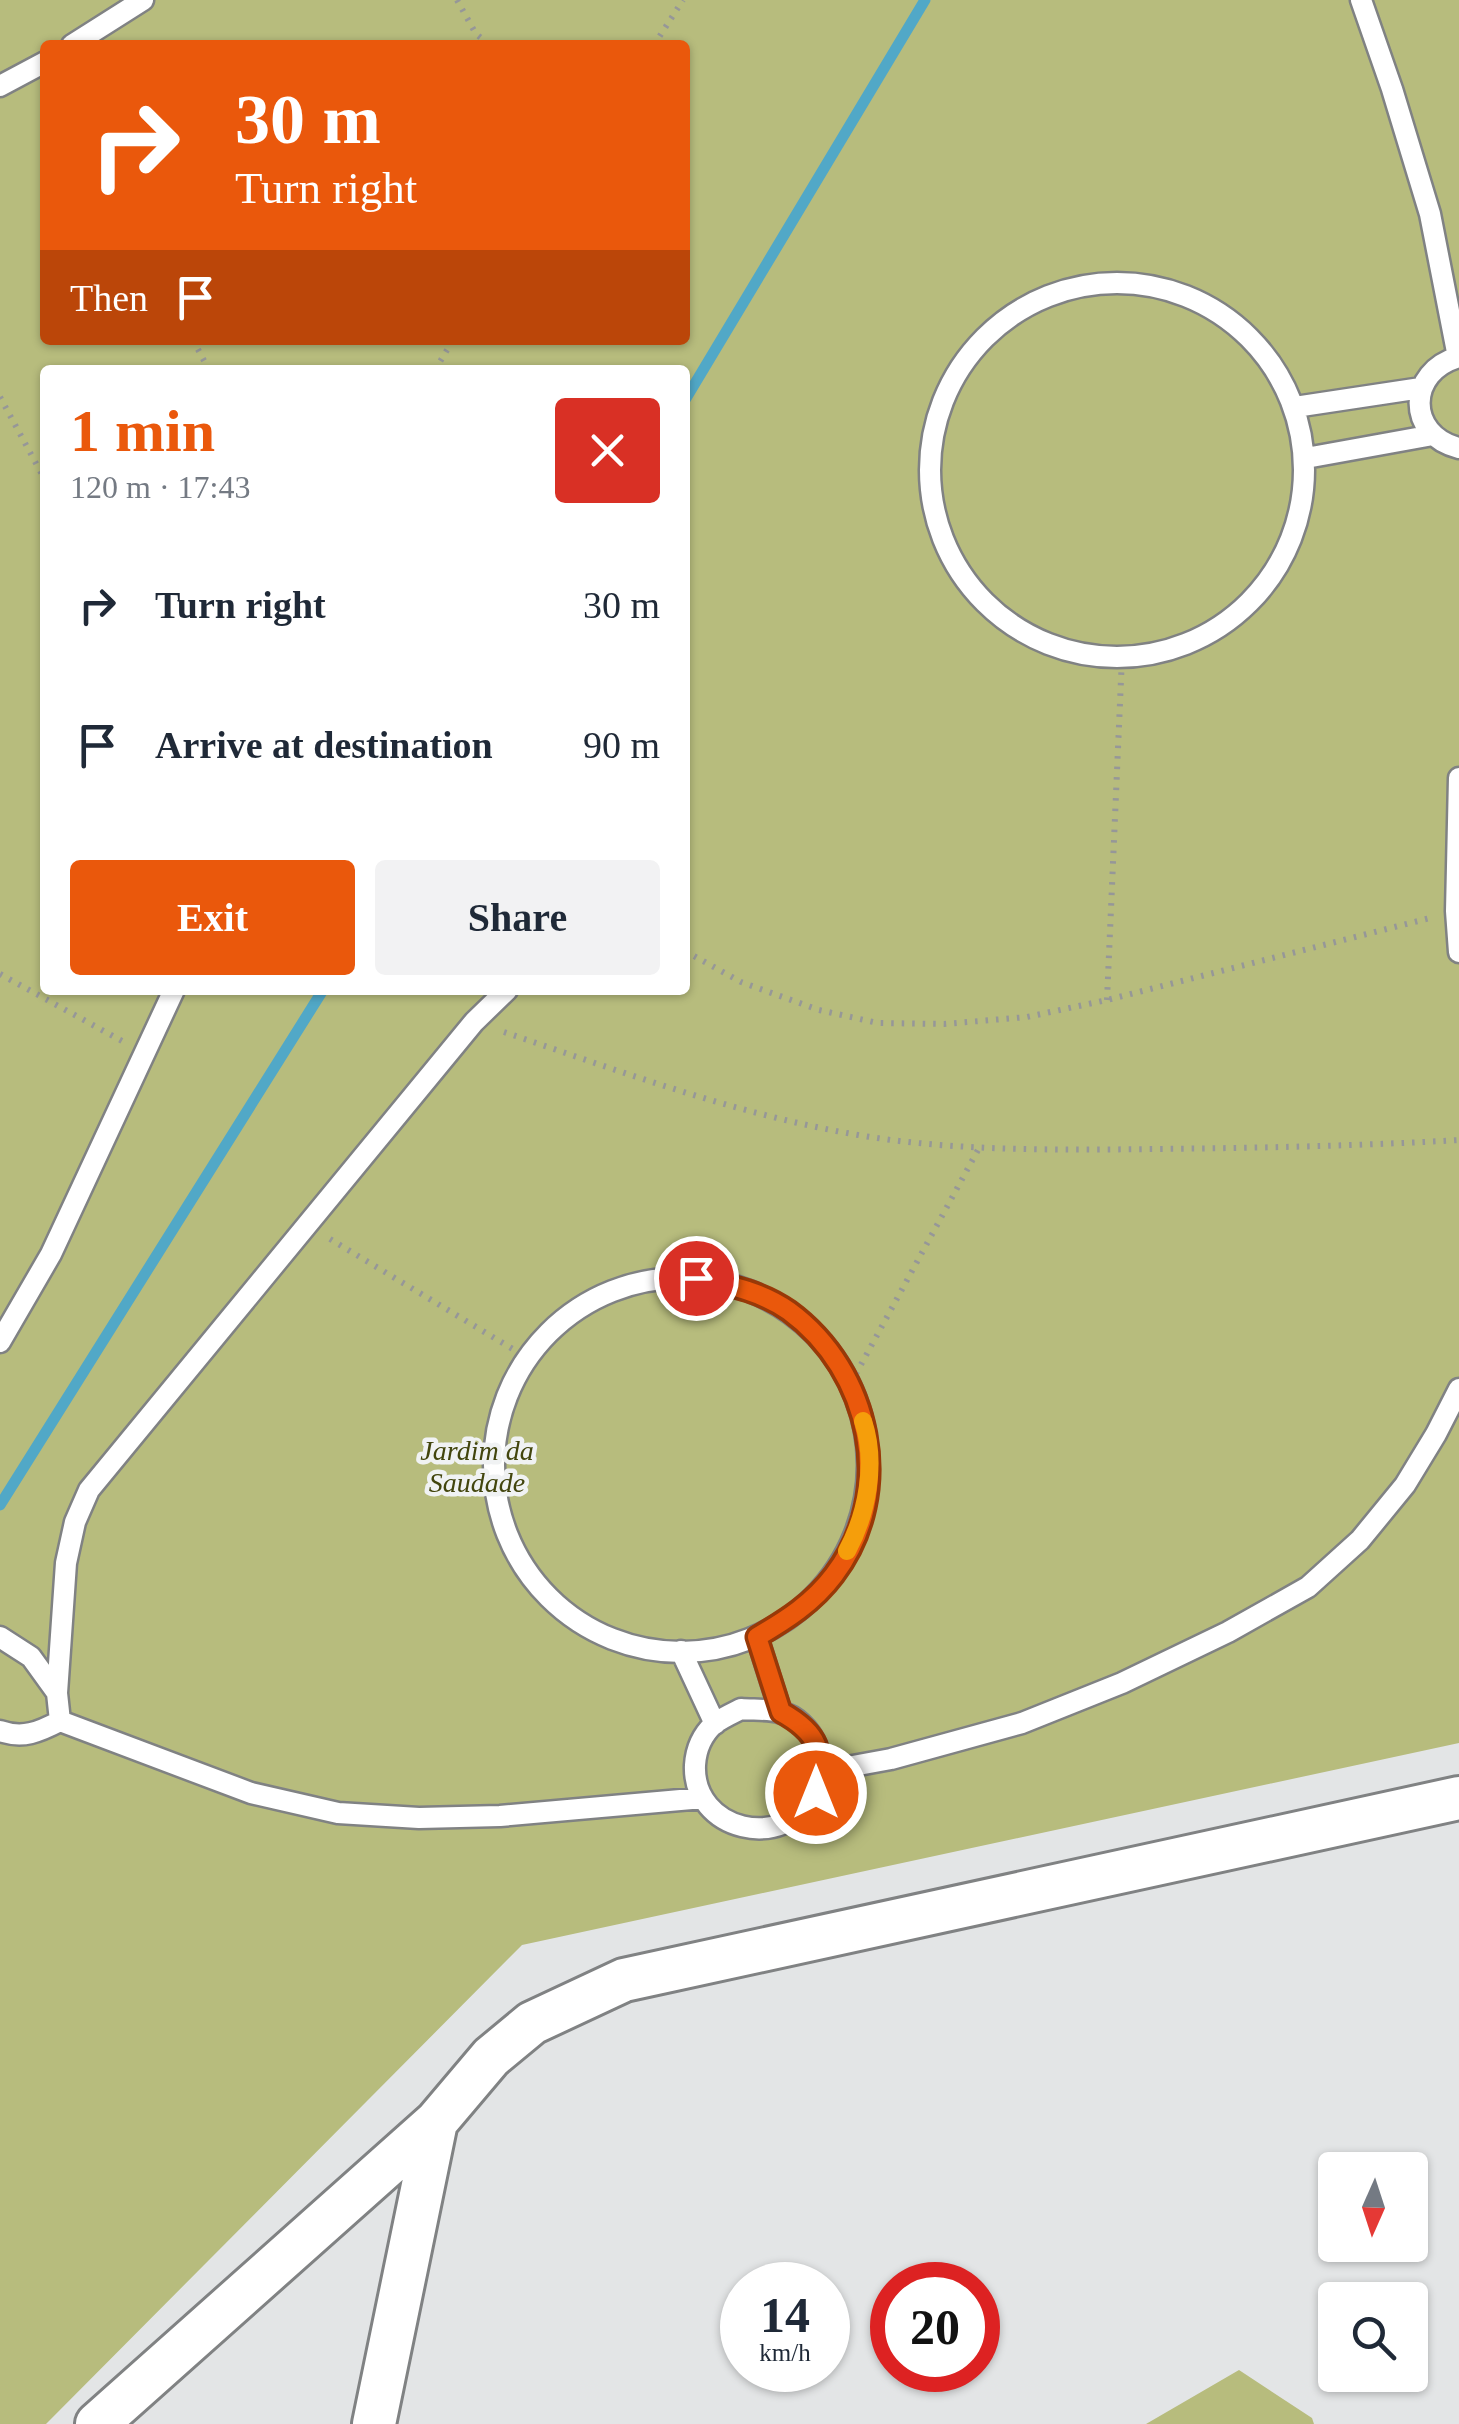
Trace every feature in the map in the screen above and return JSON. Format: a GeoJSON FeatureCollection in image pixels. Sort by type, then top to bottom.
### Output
{"type":"FeatureCollection","features":[{"type":"Feature","properties":{"kind":"street"},"geometry":{"type":"LineString","coordinates":[[97,2424],[436,2122],[491,2057],[532,2023],[624,1980],[1459,1798]]}},
{"type":"Feature","properties":{"kind":"street"},"geometry":{"type":"LineString","coordinates":[[374,2424],[436,2122]]}},
{"type":"Feature","properties":{"kind":"lane"},"geometry":{"type":"LineString","coordinates":[[80,40],[143,0]]}},
{"type":"Feature","properties":{"kind":"lane"},"geometry":{"type":"LineString","coordinates":[[1361,0],[1430,214],[1459,357],[1436,367],[1427,377],[1421,388],[1420,413],[1432,435],[1459,448]]}},
{"type":"Feature","properties":{"kind":"lane"},"geometry":{"type":"LineString","coordinates":[[0,86],[40,65]]}},
{"type":"Feature","properties":{"kind":"lane"},"geometry":{"type":"LineString","coordinates":[[1090,284],[1142,284],[1192,297],[1236,324],[1272,362],[1295,407],[1306,458],[1302,508],[1286,556],[1257,596],[1218,628],[1172,650],[1122,657],[1071,652],[1024,632],[982,601],[951,560],[933,512],[929,460],[938,410],[962,364],[996,326],[1040,299],[1090,284]]}},
{"type":"Feature","properties":{"kind":"lane"},"geometry":{"type":"LineString","coordinates":[[1295,407],[1421,388]]}},
{"type":"Feature","properties":{"kind":"lane"},"geometry":{"type":"LineString","coordinates":[[1306,458],[1432,435]]}},
{"type":"Feature","properties":{"kind":"lane"},"geometry":{"type":"LineString","coordinates":[[1459,778],[1459,952]]}},
{"type":"Feature","properties":{"kind":"lane"},"geometry":{"type":"LineString","coordinates":[[0,1342],[50,1254],[172,995]]}},
{"type":"Feature","properties":{"kind":"lane"},"geometry":{"type":"LineString","coordinates":[[60,1722],[57,1692],[66,1563],[74,1522],[89,1490],[474,1022],[502,995]]}},
{"type":"Feature","properties":{"kind":"lane"},"geometry":{"type":"LineString","coordinates":[[696,1278],[744,1288],[788,1310],[824,1343],[851,1383],[868,1448],[869,1481],[858,1530],[835,1574],[812,1599],[800,1611],[757,1637],[708,1651],[651,1651],[597,1634],[550,1600],[515,1556],[496,1502],[492,1452],[503,1402],[526,1357],[560,1321],[601,1295],[647,1280],[696,1278]]}},
{"type":"Feature","properties":{"kind":"lane"},"geometry":{"type":"LineString","coordinates":[[820,1772],[892,1759],[1022,1722],[1122,1683],[1228,1632],[1308,1587],[1360,1540],[1405,1485],[1459,1389]]}},
{"type":"Feature","properties":{"kind":"lane"},"geometry":{"type":"LineString","coordinates":[[0,1637],[31,1656],[57,1692]]}},
{"type":"Feature","properties":{"kind":"lane"},"geometry":{"type":"LineString","coordinates":[[757,1637],[781,1712]]}},
{"type":"Feature","properties":{"kind":"lane"},"geometry":{"type":"LineString","coordinates":[[680,1651],[715,1724]]}},
{"type":"Feature","properties":{"kind":"lane"},"geometry":{"type":"LineString","coordinates":[[741,1708],[781,1712],[800,1722],[812,1735],[820,1754],[820,1772],[816,1793],[788,1822],[748,1829],[715,1814],[695,1781],[695,1760],[700,1742],[715,1724],[741,1708]]}},
{"type":"Feature","properties":{"kind":"lane"},"geometry":{"type":"LineString","coordinates":[[0,1731],[13,1736],[37,1733],[60,1722],[251,1793],[338,1813],[418,1818],[500,1816],[703,1798]]}},
{"type":"Feature","properties":{"kind":"path"},"geometry":{"type":"LineString","coordinates":[[457,0],[476,34],[484,40]]}},
{"type":"Feature","properties":{"kind":"path"},"geometry":{"type":"LineString","coordinates":[[657,40],[684,0]]}},
{"type":"Feature","properties":{"kind":"path"},"geometry":{"type":"LineString","coordinates":[[0,397],[40,471]]}},
{"type":"Feature","properties":{"kind":"path"},"geometry":{"type":"LineString","coordinates":[[1107,1000],[1122,657]]}},
{"type":"Feature","properties":{"kind":"path"},"geometry":{"type":"LineString","coordinates":[[690,954],[740,982],[818,1010],[878,1023],[944,1024],[1027,1017],[1107,1000],[1456,911]]}},
{"type":"Feature","properties":{"kind":"path"},"geometry":{"type":"LineString","coordinates":[[0,974],[145,1054]]}},
{"type":"Feature","properties":{"kind":"path"},"geometry":{"type":"LineString","coordinates":[[474,1022],[675,1090],[770,1117],[890,1140],[979,1148],[1098,1150],[1330,1147],[1459,1140]]}},
{"type":"Feature","properties":{"kind":"path"},"geometry":{"type":"LineString","coordinates":[[851,1383],[979,1148]]}},
{"type":"Feature","properties":{"kind":"path"},"geometry":{"type":"LineString","coordinates":[[308,1226],[526,1357]]}},
{"type":"Feature","properties":{"kind":"green space","name":"Jardim da Saudade"},"geometry":{"type":"Polygon","coordinates":[[[0,0],[1459,0],[1459,1743],[522,1945],[46,2424],[0,2424],[0,0]]]}},
{"type":"Feature","properties":{"kind":"green space"},"geometry":{"type":"Polygon","coordinates":[[[1239,2370],[1312,2418],[1314,2424],[1146,2424],[1239,2370]]]}},
{"type":"Feature","properties":{"kind":"waterway"},"geometry":{"type":"LineString","coordinates":[[690,392],[925,0]]}},
{"type":"Feature","properties":{"kind":"waterway"},"geometry":{"type":"LineString","coordinates":[[0,1505],[320,995]]}},
{"type":"Feature","properties":{"kind":"slow traffic"},"geometry":{"type":"LineString","coordinates":[[847,1551],[858,1530],[869,1481],[863,1421]]}},
{"type":"Feature","properties":{"kind":"route"},"geometry":{"type":"LineString","coordinates":[[696,1278],[744,1288],[788,1310],[824,1343],[851,1383],[866,1431],[869,1481],[858,1530],[835,1574],[800,1611],[757,1637],[781,1712],[800,1722],[812,1735],[820,1754],[816,1793]]}}]}
